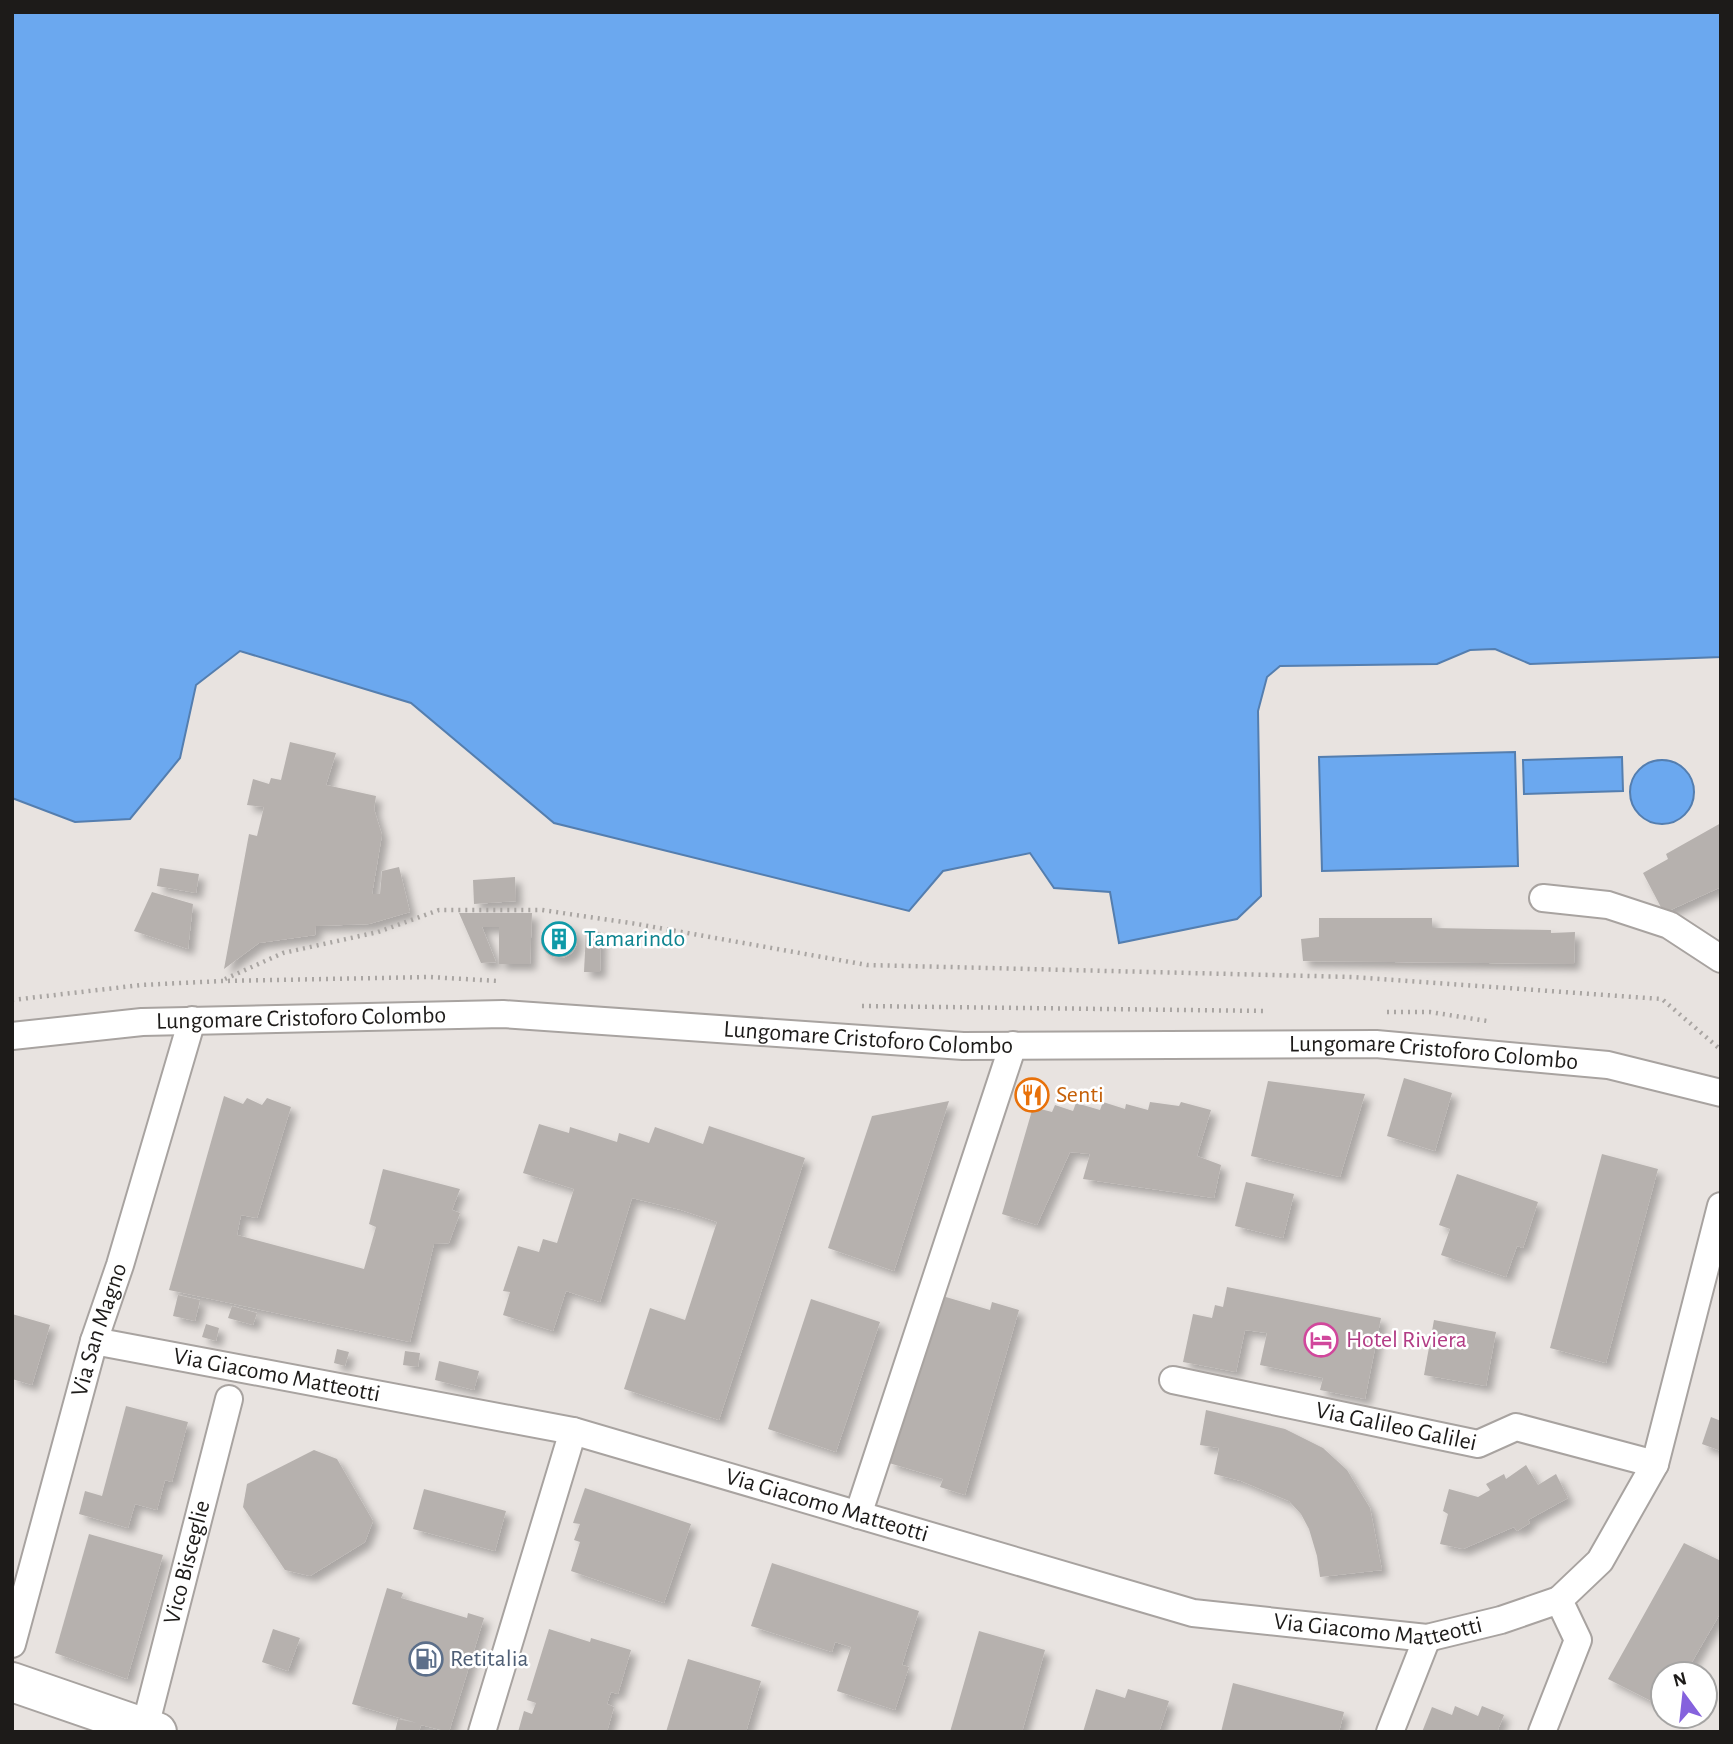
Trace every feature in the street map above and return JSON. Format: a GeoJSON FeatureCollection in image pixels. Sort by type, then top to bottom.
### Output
{"type":"FeatureCollection","features":[{"type":"Feature","properties":{"kind":"main road"},"geometry":{"type":"LineString","coordinates":[[12,1682],[151,1730]]}},
{"type":"Feature","properties":{"kind":"street"},"geometry":{"type":"LineString","coordinates":[[1543,898],[1608,905],[1669,925],[1721,958]]}},
{"type":"Feature","properties":{"kind":"street","name":"Lungomare Cristoforo Colombo"},"geometry":{"type":"LineString","coordinates":[[12,1036],[142,1022],[503,1014],[963,1046],[1376,1044],[1608,1065],[1721,1093]]}},
{"type":"Feature","properties":{"kind":"street","name":"Via San Magno"},"geometry":{"type":"LineString","coordinates":[[12,1644],[94,1341],[120,1265],[192,1020]]}},
{"type":"Feature","properties":{"kind":"street"},"geometry":{"type":"LineString","coordinates":[[858,1515],[1013,1045]]}},
{"type":"Feature","properties":{"kind":"street"},"geometry":{"type":"LineString","coordinates":[[1542,1732],[1578,1640],[1559,1600],[1600,1561],[1655,1464],[1721,1206]]}},
{"type":"Feature","properties":{"kind":"street","name":"Via Giacomo Matteotti"},"geometry":{"type":"LineString","coordinates":[[94,1341],[573,1431],[1193,1613],[1427,1638],[1501,1620],[1559,1600]]}},
{"type":"Feature","properties":{"kind":"street","name":"Via Galileo Galilei"},"geometry":{"type":"LineString","coordinates":[[1173,1380],[1478,1444],[1516,1427],[1655,1464]]}},
{"type":"Feature","properties":{"kind":"street","name":"Vico Bisceglie"},"geometry":{"type":"LineString","coordinates":[[151,1730],[229,1399]]}},
{"type":"Feature","properties":{"kind":"street"},"geometry":{"type":"LineString","coordinates":[[482,1732],[573,1431]]}},
{"type":"Feature","properties":{"kind":"street"},"geometry":{"type":"LineString","coordinates":[[1390,1732],[1427,1638]]}},
{"type":"Feature","properties":{"kind":"path"},"geometry":{"type":"LineString","coordinates":[[222,981],[283,953],[378,932],[439,910],[542,910],[867,965],[1352,976],[1662,999],[1721,1050]]}},
{"type":"Feature","properties":{"kind":"path"},"geometry":{"type":"LineString","coordinates":[[12,1000],[141,985],[222,981],[430,977],[507,982]]}},
{"type":"Feature","properties":{"kind":"path"},"geometry":{"type":"LineString","coordinates":[[855,1006],[1280,1012]]}},
{"type":"Feature","properties":{"kind":"path"},"geometry":{"type":"LineString","coordinates":[[1375,1012],[1430,1012],[1498,1023]]}},
{"type":"Feature","properties":{"kind":"water"},"geometry":{"type":"Polygon","coordinates":[[[12,12],[1721,12],[1721,657],[1530,664],[1495,649],[1470,650],[1437,664],[1280,666],[1267,677],[1258,711],[1261,896],[1237,919],[1119,943],[1110,892],[1054,888],[1030,853],[943,871],[909,911],[554,823],[411,703],[240,651],[196,685],[180,758],[130,819],[75,822],[12,798],[12,12]]]}},
{"type":"Feature","properties":{"kind":"water"},"geometry":{"type":"Polygon","coordinates":[[[1515,752],[1518,866],[1322,871],[1319,757],[1515,752]]]}},
{"type":"Feature","properties":{"kind":"water"},"geometry":{"type":"Polygon","coordinates":[[[1622,757],[1623,791],[1524,794],[1523,760],[1622,757]]]}},
{"type":"Feature","properties":{"kind":"water"},"geometry":{"type":"Polygon","coordinates":[[[1662,760],[1680,766],[1688,774],[1694,792],[1688,810],[1680,818],[1662,824],[1644,818],[1636,810],[1630,792],[1636,774],[1644,766],[1662,760]]]}},
{"type":"Feature","properties":{"kind":"building"},"geometry":{"type":"Polygon","coordinates":[[[290,742],[336,753],[326,785],[376,796],[374,809],[382,835],[372,894],[380,894],[382,871],[399,867],[410,912],[369,924],[316,926],[315,935],[259,943],[224,969],[249,834],[257,836],[264,807],[247,805],[253,779],[269,784],[271,778],[281,780],[290,742]]]}},
{"type":"Feature","properties":{"kind":"building"},"geometry":{"type":"Polygon","coordinates":[[[1721,823],[1721,887],[1664,913],[1643,873],[1668,859],[1666,854],[1721,823]]]}},
{"type":"Feature","properties":{"kind":"building"},"geometry":{"type":"Polygon","coordinates":[[[160,868],[199,874],[196,893],[157,886],[160,868]]]}},
{"type":"Feature","properties":{"kind":"building"},"geometry":{"type":"Polygon","coordinates":[[[515,877],[516,901],[474,904],[473,880],[515,877]]]}},
{"type":"Feature","properties":{"kind":"building"},"geometry":{"type":"Polygon","coordinates":[[[152,892],[193,904],[188,949],[134,931],[152,892]]]}},
{"type":"Feature","properties":{"kind":"building"},"geometry":{"type":"Polygon","coordinates":[[[459,913],[532,913],[530,964],[499,964],[499,927],[482,927],[496,962],[481,963],[459,913]]]}},
{"type":"Feature","properties":{"kind":"building"},"geometry":{"type":"Polygon","coordinates":[[[1319,918],[1432,918],[1432,928],[1575,932],[1574,964],[1303,961],[1301,939],[1319,937],[1319,918]]]}},
{"type":"Feature","properties":{"kind":"building","name":"Tamarindo"},"geometry":{"type":"Polygon","coordinates":[[[559,922],[572,927],[577,940],[572,953],[559,958],[546,953],[541,940],[546,927],[559,922]]]}},
{"type":"Feature","properties":{"kind":"building"},"geometry":{"type":"Polygon","coordinates":[[[586,931],[601,932],[600,972],[584,972],[586,931]]]}},
{"type":"Feature","properties":{"kind":"building"},"geometry":{"type":"Polygon","coordinates":[[[1404,1078],[1452,1093],[1435,1151],[1387,1136],[1404,1078]]]}},
{"type":"Feature","properties":{"kind":"building"},"geometry":{"type":"Polygon","coordinates":[[[1268,1081],[1365,1094],[1340,1177],[1251,1156],[1268,1081]]]}},
{"type":"Feature","properties":{"kind":"building"},"geometry":{"type":"Polygon","coordinates":[[[224,1096],[243,1104],[247,1098],[262,1105],[267,1098],[291,1107],[257,1218],[241,1215],[237,1235],[364,1269],[376,1227],[369,1224],[383,1169],[460,1189],[452,1210],[460,1213],[449,1243],[434,1244],[410,1342],[169,1290],[224,1096]]]}},
{"type":"Feature","properties":{"kind":"building"},"geometry":{"type":"Polygon","coordinates":[[[949,1101],[894,1271],[828,1248],[872,1116],[949,1101]]]}},
{"type":"Feature","properties":{"kind":"building"},"geometry":{"type":"Polygon","coordinates":[[[1103,1102],[1125,1109],[1126,1104],[1148,1110],[1150,1102],[1179,1106],[1181,1102],[1211,1110],[1197,1156],[1221,1165],[1214,1198],[1083,1179],[1090,1154],[1070,1152],[1037,1225],[1002,1214],[1033,1107],[1052,1112],[1055,1105],[1073,1111],[1076,1103],[1100,1110],[1103,1102]]]}},
{"type":"Feature","properties":{"kind":"building"},"geometry":{"type":"Polygon","coordinates":[[[539,1124],[569,1133],[570,1127],[617,1142],[619,1133],[649,1143],[655,1127],[703,1144],[709,1126],[805,1158],[719,1420],[624,1389],[650,1308],[685,1320],[717,1222],[632,1198],[600,1302],[566,1291],[553,1331],[503,1315],[510,1292],[503,1291],[518,1246],[539,1252],[543,1239],[557,1243],[574,1189],[523,1173],[539,1124]]]}},
{"type":"Feature","properties":{"kind":"building"},"geometry":{"type":"Polygon","coordinates":[[[1602,1154],[1658,1169],[1606,1363],[1550,1348],[1602,1154]]]}},
{"type":"Feature","properties":{"kind":"building"},"geometry":{"type":"Polygon","coordinates":[[[1457,1174],[1538,1202],[1523,1248],[1517,1246],[1506,1277],[1441,1255],[1450,1229],[1439,1225],[1457,1174]]]}},
{"type":"Feature","properties":{"kind":"building"},"geometry":{"type":"Polygon","coordinates":[[[1246,1182],[1294,1194],[1283,1238],[1235,1226],[1246,1182]]]}},
{"type":"Feature","properties":{"kind":"building"},"geometry":{"type":"Polygon","coordinates":[[[1227,1287],[1381,1318],[1365,1399],[1320,1390],[1323,1378],[1260,1365],[1267,1333],[1245,1330],[1236,1372],[1183,1362],[1193,1314],[1212,1318],[1215,1305],[1223,1307],[1227,1287]]]}},
{"type":"Feature","properties":{"kind":"building"},"geometry":{"type":"Polygon","coordinates":[[[178,1295],[200,1300],[195,1321],[173,1316],[178,1295]]]}},
{"type":"Feature","properties":{"kind":"building"},"geometry":{"type":"Polygon","coordinates":[[[939,1295],[990,1310],[992,1302],[1019,1310],[965,1495],[940,1487],[943,1479],[889,1463],[939,1295]]]}},
{"type":"Feature","properties":{"kind":"building"},"geometry":{"type":"Polygon","coordinates":[[[811,1299],[880,1322],[836,1452],[768,1429],[811,1299]]]}},
{"type":"Feature","properties":{"kind":"building"},"geometry":{"type":"Polygon","coordinates":[[[232,1306],[257,1313],[253,1325],[228,1318],[232,1306]]]}},
{"type":"Feature","properties":{"kind":"building"},"geometry":{"type":"Polygon","coordinates":[[[12,1314],[50,1325],[32,1385],[12,1379],[12,1314]]]}},
{"type":"Feature","properties":{"kind":"building"},"geometry":{"type":"Polygon","coordinates":[[[1434,1320],[1496,1332],[1486,1386],[1424,1375],[1434,1320]]]}},
{"type":"Feature","properties":{"kind":"building"},"geometry":{"type":"Polygon","coordinates":[[[206,1324],[219,1328],[216,1341],[202,1337],[206,1324]]]}},
{"type":"Feature","properties":{"kind":"building"},"geometry":{"type":"Polygon","coordinates":[[[337,1349],[349,1352],[345,1366],[334,1363],[337,1349]]]}},
{"type":"Feature","properties":{"kind":"building"},"geometry":{"type":"Polygon","coordinates":[[[405,1351],[420,1353],[418,1367],[403,1365],[405,1351]]]}},
{"type":"Feature","properties":{"kind":"building"},"geometry":{"type":"Polygon","coordinates":[[[439,1361],[479,1371],[474,1390],[435,1380],[439,1361]]]}},
{"type":"Feature","properties":{"kind":"building"},"geometry":{"type":"Polygon","coordinates":[[[126,1406],[188,1422],[172,1482],[165,1480],[157,1510],[135,1504],[128,1528],[79,1514],[85,1491],[102,1496],[126,1406]]]}},
{"type":"Feature","properties":{"kind":"building"},"geometry":{"type":"Polygon","coordinates":[[[1206,1410],[1285,1429],[1323,1448],[1347,1470],[1370,1508],[1382,1570],[1320,1577],[1309,1529],[1301,1514],[1289,1501],[1241,1481],[1214,1474],[1219,1448],[1200,1445],[1206,1410]]]}},
{"type":"Feature","properties":{"kind":"building"},"geometry":{"type":"Polygon","coordinates":[[[1711,1417],[1721,1421],[1721,1451],[1702,1444],[1711,1417]]]}},
{"type":"Feature","properties":{"kind":"building"},"geometry":{"type":"Polygon","coordinates":[[[314,1450],[337,1459],[373,1521],[365,1542],[310,1576],[285,1570],[243,1507],[247,1484],[314,1450]]]}},
{"type":"Feature","properties":{"kind":"building"},"geometry":{"type":"Polygon","coordinates":[[[1526,1465],[1538,1485],[1556,1474],[1568,1498],[1528,1520],[1530,1523],[1517,1531],[1514,1527],[1463,1549],[1440,1544],[1448,1514],[1443,1511],[1449,1489],[1478,1497],[1490,1490],[1486,1484],[1504,1474],[1506,1479],[1526,1465]]]}},
{"type":"Feature","properties":{"kind":"building"},"geometry":{"type":"Polygon","coordinates":[[[585,1488],[691,1524],[664,1603],[571,1571],[580,1542],[574,1540],[580,1524],[573,1523],[585,1488]]]}},
{"type":"Feature","properties":{"kind":"building"},"geometry":{"type":"Polygon","coordinates":[[[424,1489],[506,1511],[495,1551],[413,1529],[424,1489]]]}},
{"type":"Feature","properties":{"kind":"building"},"geometry":{"type":"Polygon","coordinates":[[[89,1534],[163,1555],[127,1679],[55,1653],[89,1534]]]}},
{"type":"Feature","properties":{"kind":"building"},"geometry":{"type":"Polygon","coordinates":[[[1684,1543],[1721,1561],[1721,1612],[1693,1660],[1649,1660],[1649,1700],[1608,1679],[1684,1543]]]}},
{"type":"Feature","properties":{"kind":"building"},"geometry":{"type":"Polygon","coordinates":[[[772,1563],[919,1611],[902,1665],[909,1667],[895,1710],[837,1691],[851,1647],[835,1642],[832,1652],[751,1626],[772,1563]]]}},
{"type":"Feature","properties":{"kind":"building"},"geometry":{"type":"Polygon","coordinates":[[[387,1588],[403,1593],[401,1598],[467,1618],[468,1613],[484,1618],[449,1732],[421,1725],[419,1732],[395,1732],[398,1719],[417,1723],[352,1704],[387,1588]]]}},
{"type":"Feature","properties":{"kind":"building"},"geometry":{"type":"Polygon","coordinates":[[[273,1629],[300,1638],[288,1671],[262,1662],[273,1629]]]}},
{"type":"Feature","properties":{"kind":"building"},"geometry":{"type":"Polygon","coordinates":[[[549,1629],[590,1642],[591,1638],[631,1650],[618,1694],[611,1692],[607,1704],[614,1707],[607,1732],[518,1732],[524,1711],[532,1714],[536,1703],[527,1700],[549,1629]]]}},
{"type":"Feature","properties":{"kind":"building"},"geometry":{"type":"Polygon","coordinates":[[[979,1631],[1045,1650],[1022,1732],[950,1732],[979,1631]]]}},
{"type":"Feature","properties":{"kind":"building"},"geometry":{"type":"Polygon","coordinates":[[[688,1659],[761,1681],[746,1732],[666,1732],[688,1659]]]}},
{"type":"Feature","properties":{"kind":"building"},"geometry":{"type":"Polygon","coordinates":[[[1233,1683],[1344,1712],[1339,1732],[1221,1732],[1233,1683]]]}},
{"type":"Feature","properties":{"kind":"building"},"geometry":{"type":"Polygon","coordinates":[[[1096,1689],[1125,1698],[1128,1689],[1169,1701],[1159,1732],[1083,1732],[1096,1689]]]}},
{"type":"Feature","properties":{"kind":"building"},"geometry":{"type":"Polygon","coordinates":[[[1455,1706],[1478,1716],[1482,1706],[1504,1715],[1497,1732],[1422,1732],[1432,1707],[1452,1715],[1455,1706]]]}},
{"type":"Feature","properties":{"kind":"place","name":"Tamarindo"},"geometry":{"type":"Point","coordinates":[559,939]}},
{"type":"Feature","properties":{"kind":"place","name":"Senti"},"geometry":{"type":"Point","coordinates":[1032,1095]}},
{"type":"Feature","properties":{"kind":"place","name":"Hotel Riviera"},"geometry":{"type":"Point","coordinates":[1321,1340]}},
{"type":"Feature","properties":{"kind":"place","name":"Retitalia"},"geometry":{"type":"Point","coordinates":[426,1659]}}]}
